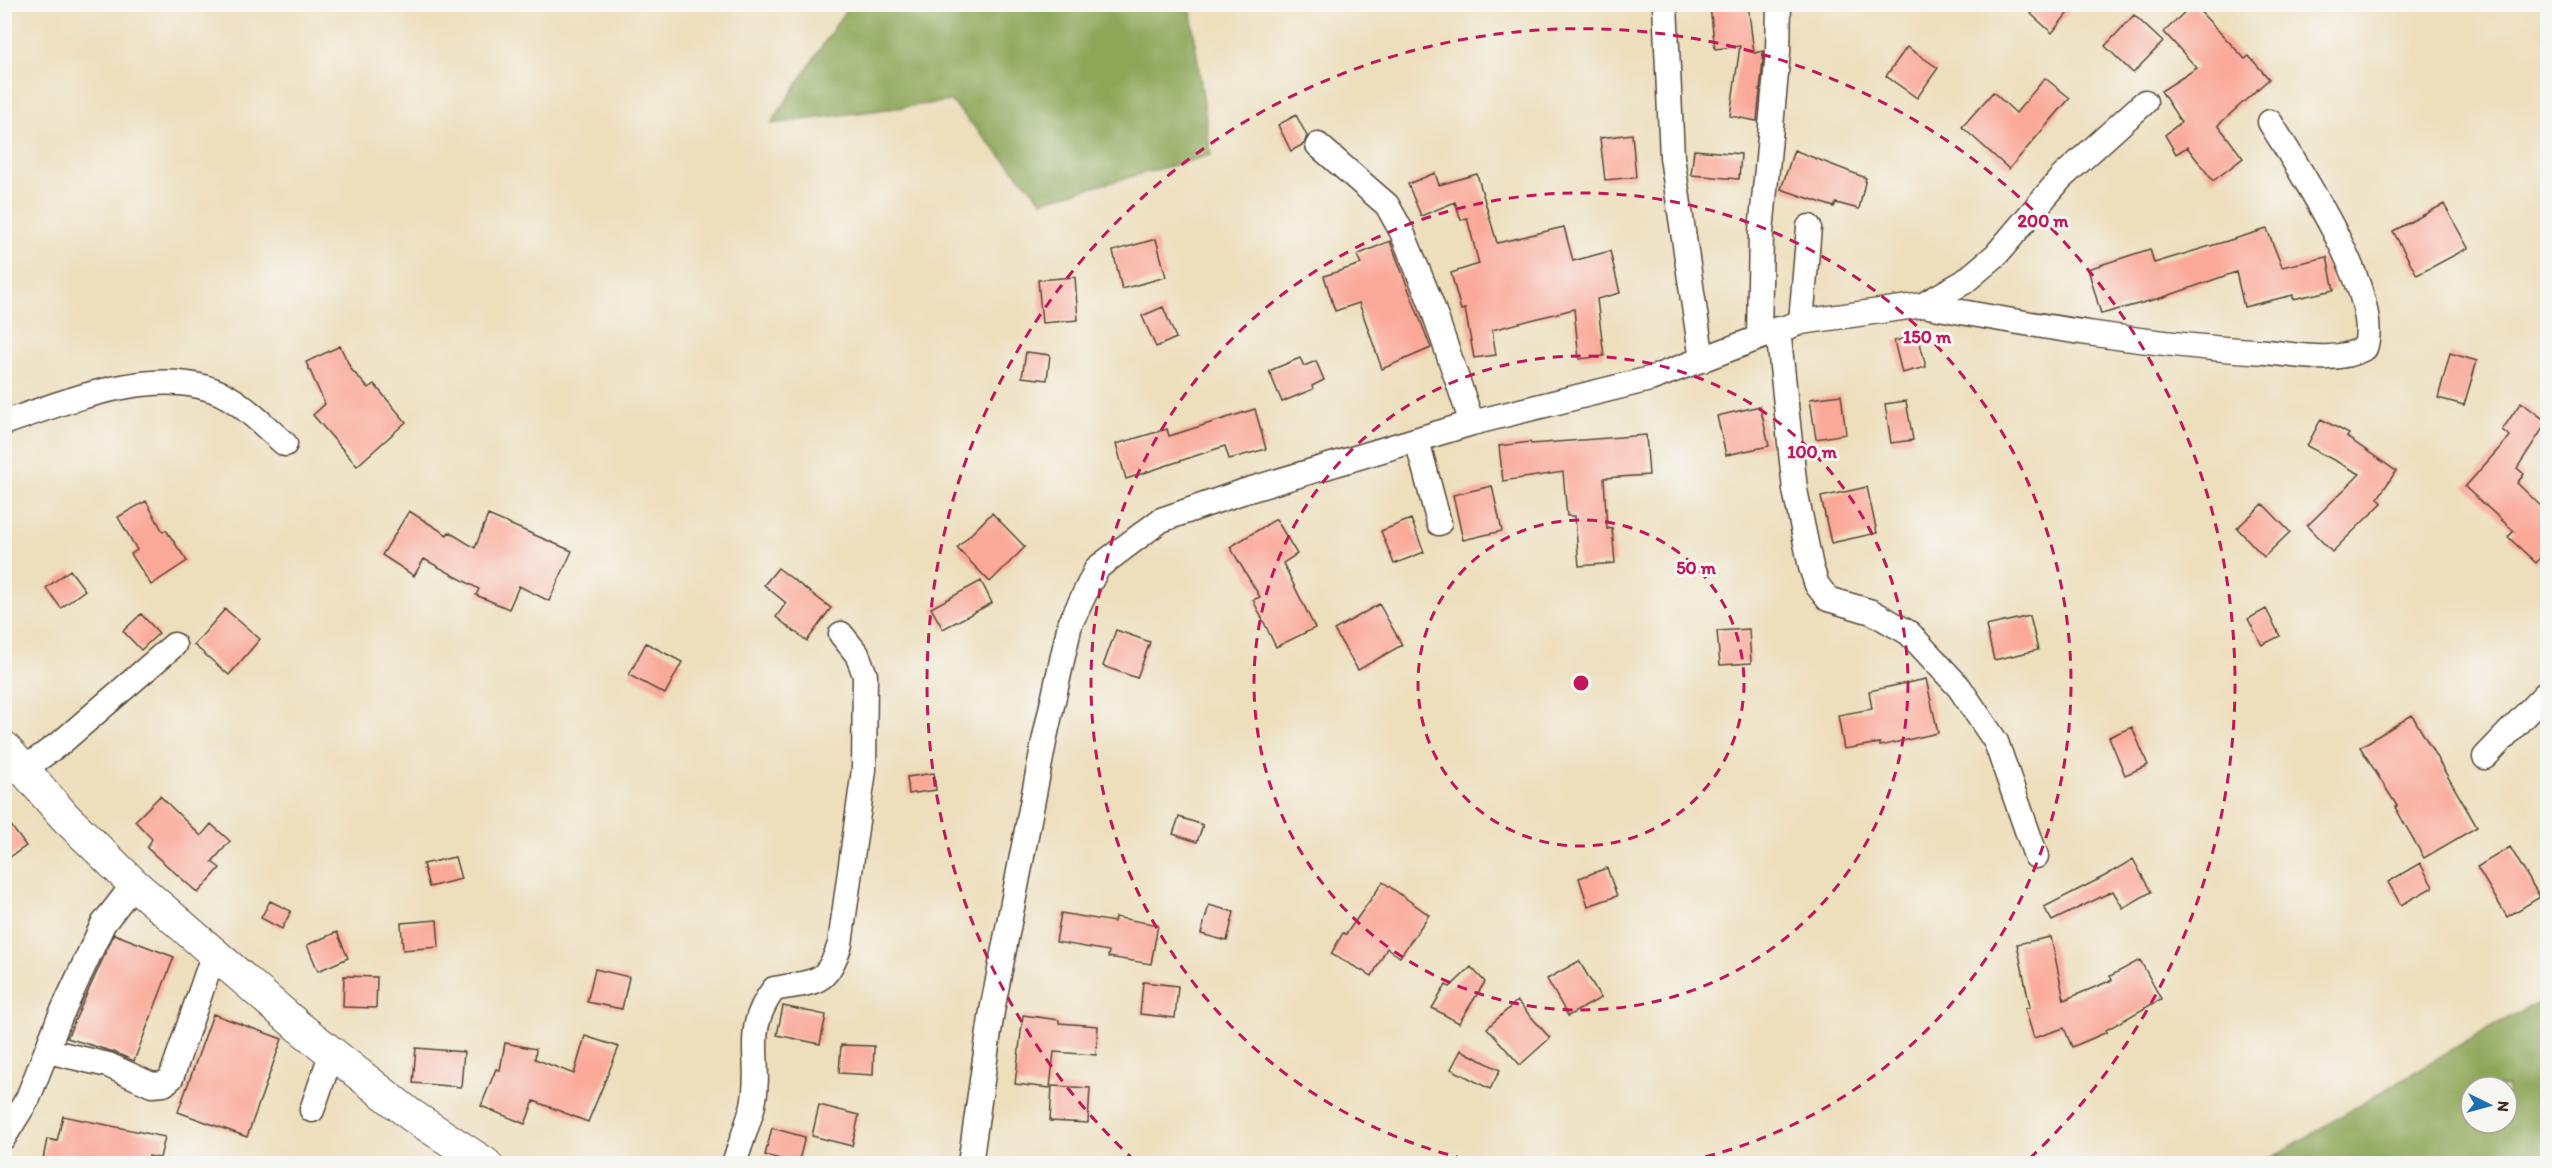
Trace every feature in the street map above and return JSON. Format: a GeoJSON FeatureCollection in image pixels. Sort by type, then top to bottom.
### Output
{"type":"FeatureCollection","features":[{"type":"Feature","properties":{"kind":"street"},"geometry":{"type":"LineString","coordinates":[[1665,4],[1671,157],[1702,360]]}},
{"type":"Feature","properties":{"kind":"street"},"geometry":{"type":"LineString","coordinates":[[1779,4],[1778,52],[1761,232],[1779,329],[1795,489],[1810,567],[1817,585],[1828,599],[1872,612],[1909,633],[1959,687],[1996,742],[2036,856]]}},
{"type":"Feature","properties":{"kind":"street"},"geometry":{"type":"LineString","coordinates":[[970,1164],[992,1011],[1045,737],[1070,624],[1097,568],[1161,520],[1242,492],[1472,423],[1650,379],[1779,329],[1923,305],[1964,282],[1996,255],[2061,178],[2145,102]]}},
{"type":"Feature","properties":{"kind":"street"},"geometry":{"type":"LineString","coordinates":[[1923,305],[2019,323],[2164,344],[2323,356],[2354,354],[2364,348],[2368,339],[2368,326],[2352,268],[2325,211],[2270,122]]}},
{"type":"Feature","properties":{"kind":"street"},"geometry":{"type":"LineString","coordinates":[[1318,145],[1387,205],[1402,232],[1431,303],[1472,423]]}},
{"type":"Feature","properties":{"kind":"street"},"geometry":{"type":"LineString","coordinates":[[1779,329],[1809,227]]}},
{"type":"Feature","properties":{"kind":"street"},"geometry":{"type":"LineString","coordinates":[[4,423],[95,392],[142,385],[177,384],[204,387],[229,398],[285,444]]}},
{"type":"Feature","properties":{"kind":"street"},"geometry":{"type":"LineString","coordinates":[[1417,440],[1439,523]]}},
{"type":"Feature","properties":{"kind":"street"},"geometry":{"type":"LineString","coordinates":[[734,1164],[753,1105],[757,1076],[753,1042],[756,1021],[765,1001],[774,989],[822,979],[833,965],[840,944],[864,770],[865,687],[865,675],[857,654],[841,634]]}},
{"type":"Feature","properties":{"kind":"street"},"geometry":{"type":"LineString","coordinates":[[174,645],[63,741],[14,758],[65,818],[134,884],[214,953],[411,1115],[486,1164]]}},
{"type":"Feature","properties":{"kind":"street"},"geometry":{"type":"LineString","coordinates":[[2485,757],[2547,691]]}},
{"type":"Feature","properties":{"kind":"street"},"geometry":{"type":"LineString","coordinates":[[4,1137],[28,1098],[59,1020],[103,924],[134,884]]}},
{"type":"Feature","properties":{"kind":"street"},"geometry":{"type":"LineString","coordinates":[[48,1051],[108,1065],[152,1085],[164,1084],[171,1078],[214,953]]}},
{"type":"Feature","properties":{"kind":"street"},"geometry":{"type":"LineString","coordinates":[[312,1110],[332,1052]]}},
{"type":"Feature","properties":{"kind":"green space"},"geometry":{"type":"Polygon","coordinates":[[[849,5],[1190,5],[1211,155],[1042,201],[951,101],[771,124],[849,5]]]}},
{"type":"Feature","properties":{"kind":"green space"},"geometry":{"type":"Polygon","coordinates":[[[2547,998],[2547,1163],[2263,1163],[2483,1031],[2547,998]]]}},
{"type":"Feature","properties":{"kind":"building"},"geometry":{"type":"Polygon","coordinates":[[[1748,4],[1754,53],[1764,51],[1757,121],[1730,116],[1740,46],[1715,49],[1710,7],[1748,4]]]}},
{"type":"Feature","properties":{"kind":"building"},"geometry":{"type":"Polygon","coordinates":[[[2039,4],[2075,4],[2052,33],[2031,14],[2039,4]]]}},
{"type":"Feature","properties":{"kind":"building"},"geometry":{"type":"Polygon","coordinates":[[[2193,4],[2245,59],[2249,56],[2269,79],[2218,125],[2243,158],[2213,181],[2187,147],[2176,154],[2165,135],[2181,122],[2161,91],[2197,68],[2164,32],[2193,4]]]}},
{"type":"Feature","properties":{"kind":"building"},"geometry":{"type":"Polygon","coordinates":[[[2134,15],[2163,42],[2133,73],[2105,46],[2134,15]]]}},
{"type":"Feature","properties":{"kind":"building"},"geometry":{"type":"Polygon","coordinates":[[[1907,47],[1938,68],[1917,98],[1886,76],[1907,47]]]}},
{"type":"Feature","properties":{"kind":"building"},"geometry":{"type":"Polygon","coordinates":[[[2045,78],[2070,98],[2009,169],[1962,127],[1993,92],[2016,113],[2045,78]]]}},
{"type":"Feature","properties":{"kind":"building"},"geometry":{"type":"Polygon","coordinates":[[[1296,115],[1307,136],[1304,144],[1291,151],[1278,125],[1296,115]]]}},
{"type":"Feature","properties":{"kind":"building"},"geometry":{"type":"Polygon","coordinates":[[[1632,134],[1636,177],[1605,180],[1600,138],[1632,134]]]}},
{"type":"Feature","properties":{"kind":"building"},"geometry":{"type":"Polygon","coordinates":[[[1694,150],[1741,154],[1739,179],[1691,175],[1694,150]]]}},
{"type":"Feature","properties":{"kind":"building"},"geometry":{"type":"Polygon","coordinates":[[[1794,150],[1866,178],[1859,209],[1836,203],[1834,207],[1781,189],[1794,150]]]}},
{"type":"Feature","properties":{"kind":"building"},"geometry":{"type":"Polygon","coordinates":[[[1435,173],[1439,185],[1477,174],[1497,243],[1564,227],[1573,261],[1610,251],[1620,293],[1597,299],[1604,356],[1579,359],[1574,309],[1492,330],[1496,355],[1474,358],[1465,309],[1461,310],[1451,273],[1479,264],[1467,218],[1461,220],[1455,202],[1421,216],[1408,184],[1435,173]]]}},
{"type":"Feature","properties":{"kind":"building"},"geometry":{"type":"Polygon","coordinates":[[[2444,204],[2468,248],[2417,275],[2393,231],[2444,204]]]}},
{"type":"Feature","properties":{"kind":"building"},"geometry":{"type":"Polygon","coordinates":[[[2267,229],[2282,267],[2327,257],[2334,290],[2293,299],[2293,295],[2244,307],[2236,272],[2164,297],[2101,314],[2088,269],[2150,249],[2154,263],[2267,229]]]}},
{"type":"Feature","properties":{"kind":"building"},"geometry":{"type":"Polygon","coordinates":[[[1156,239],[1166,277],[1122,289],[1113,251],[1156,239]]]}},
{"type":"Feature","properties":{"kind":"building"},"geometry":{"type":"Polygon","coordinates":[[[1390,241],[1431,348],[1382,369],[1359,303],[1335,311],[1324,276],[1361,264],[1357,255],[1390,241]]]}},
{"type":"Feature","properties":{"kind":"building"},"geometry":{"type":"Polygon","coordinates":[[[1075,277],[1078,320],[1042,323],[1038,280],[1075,277]]]}},
{"type":"Feature","properties":{"kind":"building"},"geometry":{"type":"Polygon","coordinates":[[[1163,307],[1176,338],[1156,347],[1142,316],[1163,307]]]}},
{"type":"Feature","properties":{"kind":"building"},"geometry":{"type":"Polygon","coordinates":[[[1918,335],[1926,367],[1902,373],[1894,341],[1918,335]]]}},
{"type":"Feature","properties":{"kind":"building"},"geometry":{"type":"Polygon","coordinates":[[[340,346],[351,369],[368,388],[374,384],[406,422],[357,466],[313,415],[325,404],[306,362],[340,346]]]}},
{"type":"Feature","properties":{"kind":"building"},"geometry":{"type":"Polygon","coordinates":[[[1026,352],[1050,355],[1047,380],[1022,377],[1026,352]]]}},
{"type":"Feature","properties":{"kind":"building"},"geometry":{"type":"Polygon","coordinates":[[[2450,353],[2477,361],[2464,405],[2438,398],[2450,353]]]}},
{"type":"Feature","properties":{"kind":"building"},"geometry":{"type":"Polygon","coordinates":[[[1300,358],[1304,366],[1316,361],[1324,380],[1312,386],[1313,389],[1282,402],[1269,371],[1300,358]]]}},
{"type":"Feature","properties":{"kind":"building"},"geometry":{"type":"Polygon","coordinates":[[[1841,395],[1846,434],[1816,439],[1810,399],[1841,395]]]}},
{"type":"Feature","properties":{"kind":"building"},"geometry":{"type":"Polygon","coordinates":[[[1906,401],[1913,440],[1891,443],[1885,404],[1906,401]]]}},
{"type":"Feature","properties":{"kind":"building"},"geometry":{"type":"Polygon","coordinates":[[[2521,402],[2547,422],[2517,468],[2524,474],[2517,483],[2547,512],[2547,550],[2536,563],[2508,537],[2514,531],[2465,487],[2510,436],[2502,430],[2521,402]]]}},
{"type":"Feature","properties":{"kind":"building"},"geometry":{"type":"Polygon","coordinates":[[[1760,406],[1769,446],[1726,455],[1717,416],[1760,406]]]}},
{"type":"Feature","properties":{"kind":"building"},"geometry":{"type":"Polygon","coordinates":[[[1255,409],[1266,449],[1229,459],[1225,446],[1126,479],[1116,444],[1167,429],[1169,436],[1255,409]]]}},
{"type":"Feature","properties":{"kind":"building"},"geometry":{"type":"Polygon","coordinates":[[[2321,419],[2349,434],[2347,437],[2396,471],[2378,498],[2382,503],[2332,552],[2307,526],[2360,474],[2307,446],[2321,419]]]}},
{"type":"Feature","properties":{"kind":"building"},"geometry":{"type":"Polygon","coordinates":[[[1646,435],[1649,475],[1604,478],[1607,529],[1612,528],[1615,563],[1579,566],[1575,516],[1567,516],[1563,472],[1503,481],[1499,446],[1646,435]]]}},
{"type":"Feature","properties":{"kind":"building"},"geometry":{"type":"Polygon","coordinates":[[[1492,486],[1502,531],[1463,540],[1453,495],[1492,486]]]}},
{"type":"Feature","properties":{"kind":"building"},"geometry":{"type":"Polygon","coordinates":[[[1867,487],[1877,533],[1831,543],[1821,497],[1867,487]]]}},
{"type":"Feature","properties":{"kind":"building"},"geometry":{"type":"Polygon","coordinates":[[[146,501],[163,532],[166,530],[187,561],[151,585],[131,554],[137,550],[118,517],[146,501]]]}},
{"type":"Feature","properties":{"kind":"building"},"geometry":{"type":"Polygon","coordinates":[[[2263,504],[2290,532],[2264,557],[2237,528],[2263,504]]]}},
{"type":"Feature","properties":{"kind":"building"},"geometry":{"type":"Polygon","coordinates":[[[409,511],[447,535],[449,532],[475,548],[488,515],[572,551],[549,601],[519,586],[509,609],[476,595],[479,589],[424,559],[414,576],[382,555],[409,511]]]}},
{"type":"Feature","properties":{"kind":"building"},"geometry":{"type":"Polygon","coordinates":[[[992,513],[1025,547],[990,582],[957,548],[992,513]]]}},
{"type":"Feature","properties":{"kind":"building"},"geometry":{"type":"Polygon","coordinates":[[[1276,519],[1297,554],[1283,563],[1315,628],[1276,647],[1253,600],[1260,597],[1230,547],[1276,519]]]}},
{"type":"Feature","properties":{"kind":"building"},"geometry":{"type":"Polygon","coordinates":[[[1411,519],[1424,552],[1394,564],[1381,531],[1411,519]]]}},
{"type":"Feature","properties":{"kind":"building"},"geometry":{"type":"Polygon","coordinates":[[[778,568],[831,608],[807,641],[776,617],[786,603],[764,585],[778,568]]]}},
{"type":"Feature","properties":{"kind":"building"},"geometry":{"type":"Polygon","coordinates":[[[70,570],[85,590],[61,608],[46,588],[70,570]]]}},
{"type":"Feature","properties":{"kind":"building"},"geometry":{"type":"Polygon","coordinates":[[[981,581],[992,603],[943,629],[931,608],[981,581]]]}},
{"type":"Feature","properties":{"kind":"building"},"geometry":{"type":"Polygon","coordinates":[[[1379,604],[1402,645],[1358,670],[1334,630],[1379,604]]]}},
{"type":"Feature","properties":{"kind":"building"},"geometry":{"type":"Polygon","coordinates":[[[225,609],[260,639],[229,675],[194,645],[225,609]]]}},
{"type":"Feature","properties":{"kind":"building"},"geometry":{"type":"Polygon","coordinates":[[[2266,609],[2280,636],[2262,645],[2248,619],[2266,609]]]}},
{"type":"Feature","properties":{"kind":"building"},"geometry":{"type":"Polygon","coordinates":[[[141,614],[159,633],[141,650],[123,631],[141,614]]]}},
{"type":"Feature","properties":{"kind":"building"},"geometry":{"type":"Polygon","coordinates":[[[2030,616],[2038,650],[1994,660],[1986,626],[2030,616]]]}},
{"type":"Feature","properties":{"kind":"building"},"geometry":{"type":"Polygon","coordinates":[[[1749,629],[1751,663],[1720,665],[1717,631],[1749,629]]]}},
{"type":"Feature","properties":{"kind":"building"},"geometry":{"type":"Polygon","coordinates":[[[1116,630],[1150,642],[1137,678],[1103,666],[1116,630]]]}},
{"type":"Feature","properties":{"kind":"building"},"geometry":{"type":"Polygon","coordinates":[[[646,643],[682,662],[665,694],[629,675],[646,643]]]}},
{"type":"Feature","properties":{"kind":"building"},"geometry":{"type":"Polygon","coordinates":[[[1926,679],[1938,733],[1880,746],[1880,743],[1844,749],[1838,715],[1872,709],[1869,691],[1926,679]]]}},
{"type":"Feature","properties":{"kind":"building"},"geometry":{"type":"Polygon","coordinates":[[[2412,715],[2477,827],[2424,858],[2395,807],[2397,806],[2360,747],[2412,715]]]}},
{"type":"Feature","properties":{"kind":"building"},"geometry":{"type":"Polygon","coordinates":[[[2132,727],[2148,765],[2125,775],[2109,737],[2132,727]]]}},
{"type":"Feature","properties":{"kind":"building"},"geometry":{"type":"Polygon","coordinates":[[[934,773],[936,790],[909,794],[907,777],[934,773]]]}},
{"type":"Feature","properties":{"kind":"building"},"geometry":{"type":"Polygon","coordinates":[[[160,796],[201,836],[211,824],[230,841],[212,862],[220,868],[198,893],[147,848],[152,839],[135,821],[160,796]]]}},
{"type":"Feature","properties":{"kind":"building"},"geometry":{"type":"Polygon","coordinates":[[[4,816],[26,846],[4,861],[4,816]]]}},
{"type":"Feature","properties":{"kind":"building"},"geometry":{"type":"Polygon","coordinates":[[[1179,817],[1203,825],[1197,842],[1173,834],[1179,817]]]}},
{"type":"Feature","properties":{"kind":"building"},"geometry":{"type":"Polygon","coordinates":[[[2510,847],[2540,897],[2507,917],[2477,867],[2510,847]]]}},
{"type":"Feature","properties":{"kind":"building"},"geometry":{"type":"Polygon","coordinates":[[[455,857],[461,879],[429,887],[423,864],[455,857]]]}},
{"type":"Feature","properties":{"kind":"building"},"geometry":{"type":"Polygon","coordinates":[[[2133,859],[2151,892],[2123,908],[2113,891],[2052,921],[2044,907],[2133,859]]]}},
{"type":"Feature","properties":{"kind":"building"},"geometry":{"type":"Polygon","coordinates":[[[2420,863],[2433,887],[2401,905],[2388,882],[2420,863]]]}},
{"type":"Feature","properties":{"kind":"building"},"geometry":{"type":"Polygon","coordinates":[[[1607,868],[1617,896],[1588,906],[1579,878],[1607,868]]]}},
{"type":"Feature","properties":{"kind":"building"},"geometry":{"type":"Polygon","coordinates":[[[1383,882],[1429,915],[1400,957],[1387,948],[1372,976],[1331,954],[1343,933],[1346,934],[1383,882]]]}},
{"type":"Feature","properties":{"kind":"building"},"geometry":{"type":"Polygon","coordinates":[[[270,901],[291,911],[282,929],[261,918],[270,901]]]}},
{"type":"Feature","properties":{"kind":"building"},"geometry":{"type":"Polygon","coordinates":[[[1209,905],[1234,912],[1227,941],[1201,934],[1209,905]]]}},
{"type":"Feature","properties":{"kind":"building"},"geometry":{"type":"Polygon","coordinates":[[[1061,913],[1114,922],[1115,917],[1158,925],[1151,964],[1108,957],[1109,951],[1056,942],[1061,913]]]}},
{"type":"Feature","properties":{"kind":"building"},"geometry":{"type":"Polygon","coordinates":[[[437,920],[439,947],[403,950],[401,923],[437,920]]]}},
{"type":"Feature","properties":{"kind":"building"},"geometry":{"type":"Polygon","coordinates":[[[337,932],[348,958],[318,971],[307,945],[337,932]]]}},
{"type":"Feature","properties":{"kind":"building"},"geometry":{"type":"Polygon","coordinates":[[[114,934],[174,957],[134,1061],[114,1052],[67,1038],[114,934]]]}},
{"type":"Feature","properties":{"kind":"building"},"geometry":{"type":"Polygon","coordinates":[[[2051,937],[2064,1000],[2112,980],[2110,976],[2140,960],[2161,999],[2106,1030],[2107,1032],[2072,1047],[2064,1028],[2034,1038],[2025,1009],[2030,1007],[2017,944],[2051,937]]]}},
{"type":"Feature","properties":{"kind":"building"},"geometry":{"type":"Polygon","coordinates":[[[1579,961],[1601,998],[1568,1016],[1547,979],[1579,961]]]}},
{"type":"Feature","properties":{"kind":"building"},"geometry":{"type":"Polygon","coordinates":[[[1471,967],[1485,982],[1459,1023],[1432,1008],[1446,985],[1450,987],[1471,967]]]}},
{"type":"Feature","properties":{"kind":"building"},"geometry":{"type":"Polygon","coordinates":[[[595,969],[629,977],[622,1009],[587,1002],[595,969]]]}},
{"type":"Feature","properties":{"kind":"building"},"geometry":{"type":"Polygon","coordinates":[[[344,976],[377,977],[376,1008],[343,1007],[344,976]]]}},
{"type":"Feature","properties":{"kind":"building"},"geometry":{"type":"Polygon","coordinates":[[[1143,982],[1178,986],[1175,1018],[1140,1014],[1143,982]]]}},
{"type":"Feature","properties":{"kind":"building"},"geometry":{"type":"Polygon","coordinates":[[[1517,1001],[1550,1038],[1520,1065],[1487,1028],[1517,1001]]]}},
{"type":"Feature","properties":{"kind":"building"},"geometry":{"type":"Polygon","coordinates":[[[783,1006],[826,1015],[820,1044],[777,1035],[783,1006]]]}},
{"type":"Feature","properties":{"kind":"building"},"geometry":{"type":"Polygon","coordinates":[[[213,1014],[282,1039],[247,1137],[178,1112],[213,1014]]]}},
{"type":"Feature","properties":{"kind":"building"},"geometry":{"type":"Polygon","coordinates":[[[1023,1015],[1059,1020],[1059,1023],[1098,1026],[1096,1055],[1054,1052],[1050,1088],[1015,1084],[1023,1015]]]}},
{"type":"Feature","properties":{"kind":"building"},"geometry":{"type":"Polygon","coordinates":[[[585,1036],[619,1047],[588,1122],[534,1101],[525,1124],[481,1106],[496,1069],[500,1070],[505,1043],[536,1049],[535,1059],[574,1074],[585,1036]]]}},
{"type":"Feature","properties":{"kind":"building"},"geometry":{"type":"Polygon","coordinates":[[[841,1045],[874,1046],[873,1075],[839,1073],[841,1045]]]}},
{"type":"Feature","properties":{"kind":"building"},"geometry":{"type":"Polygon","coordinates":[[[416,1048],[464,1052],[461,1087],[413,1083],[416,1048]]]}},
{"type":"Feature","properties":{"kind":"building"},"geometry":{"type":"Polygon","coordinates":[[[1461,1050],[1500,1070],[1490,1089],[1451,1069],[1461,1050]]]}},
{"type":"Feature","properties":{"kind":"building"},"geometry":{"type":"Polygon","coordinates":[[[1052,1086],[1090,1088],[1088,1123],[1050,1121],[1052,1086]]]}},
{"type":"Feature","properties":{"kind":"building"},"geometry":{"type":"Polygon","coordinates":[[[819,1105],[859,1115],[852,1146],[812,1136],[819,1105]]]}},
{"type":"Feature","properties":{"kind":"building"},"geometry":{"type":"Polygon","coordinates":[[[63,1116],[165,1137],[160,1158],[149,1156],[147,1164],[42,1164],[47,1139],[57,1141],[63,1116]]]}},
{"type":"Feature","properties":{"kind":"building"},"geometry":{"type":"Polygon","coordinates":[[[772,1128],[805,1137],[798,1164],[765,1155],[772,1128]]]}}]}
